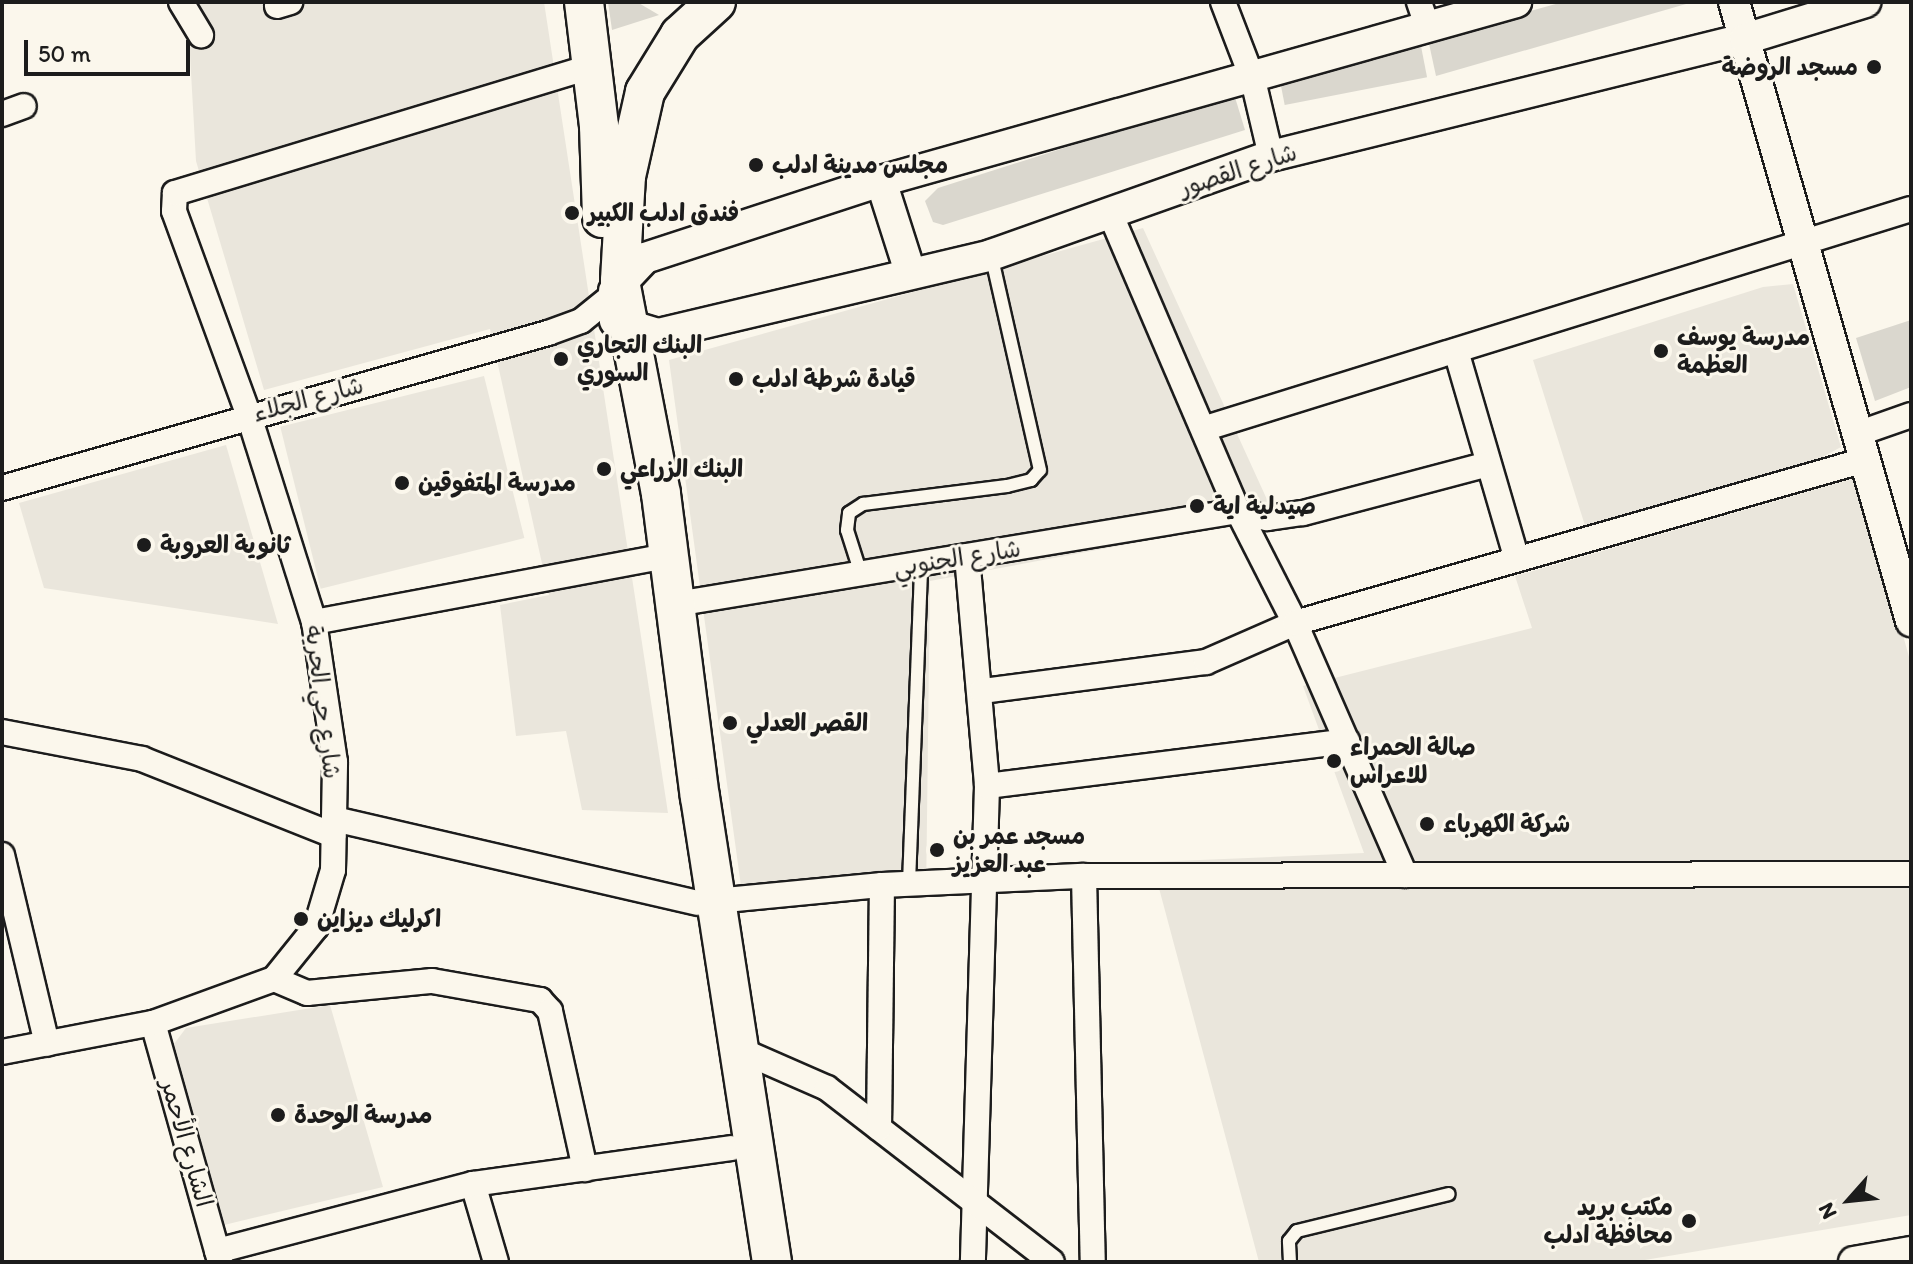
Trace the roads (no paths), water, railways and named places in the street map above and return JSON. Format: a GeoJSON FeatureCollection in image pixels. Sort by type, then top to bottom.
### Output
{"type":"FeatureCollection","features":[{"type":"Feature","properties":{"kind":"main road"},"geometry":{"type":"LineString","coordinates":[[584,2],[618,307],[706,902],[738,1049],[772,1262]]}},
{"type":"Feature","properties":{"kind":"main road"},"geometry":{"type":"LineString","coordinates":[[716,2],[680,35],[645,92],[626,176],[618,307],[676,604],[732,1148],[751,1262]]}},
{"type":"Feature","properties":{"kind":"street"},"geometry":{"type":"LineString","coordinates":[[181,2],[201,35]]}},
{"type":"Feature","properties":{"kind":"street"},"geometry":{"type":"LineString","coordinates":[[1223,2],[1253,80],[1271,156]]}},
{"type":"Feature","properties":{"kind":"street"},"geometry":{"type":"LineString","coordinates":[[618,307],[645,258],[881,181],[1253,80],[1423,15],[1516,2]]}},
{"type":"Feature","properties":{"kind":"street"},"geometry":{"type":"LineString","coordinates":[[1734,2],[1911,621]]}},
{"type":"Feature","properties":{"kind":"street","name":"شارع القصور"},"geometry":{"type":"LineString","coordinates":[[618,307],[658,334],[991,255],[1271,156],[1745,39],[1865,2]]}},
{"type":"Feature","properties":{"kind":"street","name":"شارع حي الحرية"},"geometry":{"type":"LineString","coordinates":[[274,979],[316,927],[333,870],[335,762],[314,622],[249,416],[174,211],[175,193],[589,67]]}},
{"type":"Feature","properties":{"kind":"street"},"geometry":{"type":"LineString","coordinates":[[881,181],[910,272]]}},
{"type":"Feature","properties":{"kind":"street"},"geometry":{"type":"LineString","coordinates":[[1206,428],[1800,240],[1911,209]]}},
{"type":"Feature","properties":{"kind":"street"},"geometry":{"type":"LineString","coordinates":[[1110,213],[1206,428],[1238,511],[1295,623],[1405,875]]}},
{"type":"Feature","properties":{"kind":"street","name":"شارع الجلاء"},"geometry":{"type":"LineString","coordinates":[[2,488],[548,333],[618,307]]}},
{"type":"Feature","properties":{"kind":"street"},"geometry":{"type":"LineString","coordinates":[[1456,351],[1517,559]]}},
{"type":"Feature","properties":{"kind":"street"},"geometry":{"type":"LineString","coordinates":[[982,691],[1206,662],[1295,623],[1517,559],[1861,447],[1911,415]]}},
{"type":"Feature","properties":{"kind":"street","name":"شارع الجنوبي"},"geometry":{"type":"LineString","coordinates":[[676,604],[1238,511],[1267,518],[1303,513],[1488,464]]}},
{"type":"Feature","properties":{"kind":"street"},"geometry":{"type":"LineString","coordinates":[[967,556],[982,691],[987,786],[973,1262]]}},
{"type":"Feature","properties":{"kind":"street"},"geometry":{"type":"LineString","coordinates":[[314,622],[656,558]]}},
{"type":"Feature","properties":{"kind":"street"},"geometry":{"type":"LineString","coordinates":[[2,732],[142,759],[334,827],[706,902],[909,883],[1084,876],[1911,874]]}},
{"type":"Feature","properties":{"kind":"street"},"geometry":{"type":"LineString","coordinates":[[987,786],[1347,741]]}},
{"type":"Feature","properties":{"kind":"street"},"geometry":{"type":"LineString","coordinates":[[2,855],[47,1044]]}},
{"type":"Feature","properties":{"kind":"street"},"geometry":{"type":"LineString","coordinates":[[1084,876],[1093,1262]]}},
{"type":"Feature","properties":{"kind":"street"},"geometry":{"type":"LineString","coordinates":[[879,1128],[882,885]]}},
{"type":"Feature","properties":{"kind":"street"},"geometry":{"type":"LineString","coordinates":[[2,1052],[153,1023],[274,979],[307,993],[432,981],[540,1000],[550,1011],[585,1169]]}},
{"type":"Feature","properties":{"kind":"street","name":"الشارع الأحمر"},"geometry":{"type":"LineString","coordinates":[[153,1023],[219,1257]]}},
{"type":"Feature","properties":{"kind":"street"},"geometry":{"type":"LineString","coordinates":[[738,1049],[827,1088],[1052,1262]]}},
{"type":"Feature","properties":{"kind":"street"},"geometry":{"type":"LineString","coordinates":[[219,1257],[473,1184],[732,1148]]}},
{"type":"Feature","properties":{"kind":"street"},"geometry":{"type":"LineString","coordinates":[[473,1184],[496,1262]]}},
{"type":"Feature","properties":{"kind":"street"},"geometry":{"type":"LineString","coordinates":[[1854,1262],[1911,1252]]}},
{"type":"Feature","properties":{"kind":"lane"},"geometry":{"type":"LineString","coordinates":[[861,574],[847,530],[849,513],[863,504],[1007,486],[1031,480],[1040,470],[991,255]]}},
{"type":"Feature","properties":{"kind":"lane"},"geometry":{"type":"LineString","coordinates":[[909,883],[921,564]]}},
{"type":"Feature","properties":{"kind":"lane"},"geometry":{"type":"LineString","coordinates":[[1290,1262],[1289,1241],[1297,1231],[1449,1194]]}},
{"type":"Feature","properties":{"kind":"place","name":"مسجد الروضة"},"geometry":{"type":"Point","coordinates":[1874,67]}},
{"type":"Feature","properties":{"kind":"place","name":"مجلس مدينة ادلب"},"geometry":{"type":"Point","coordinates":[756,165]}},
{"type":"Feature","properties":{"kind":"place","name":"فندق ادلب الكبير"},"geometry":{"type":"Point","coordinates":[572,213]}},
{"type":"Feature","properties":{"kind":"place","name":"مدرسة يوسف العظمة"},"geometry":{"type":"Point","coordinates":[1661,351]}},
{"type":"Feature","properties":{"kind":"place","name":"البنك التجاري السوري"},"geometry":{"type":"Point","coordinates":[561,359]}},
{"type":"Feature","properties":{"kind":"place","name":"قيادة شرطة ادلب"},"geometry":{"type":"Point","coordinates":[736,379]}},
{"type":"Feature","properties":{"kind":"place","name":"البنك الزراعي"},"geometry":{"type":"Point","coordinates":[604,469]}},
{"type":"Feature","properties":{"kind":"place","name":"مدرسة المتفوقين"},"geometry":{"type":"Point","coordinates":[402,483]}},
{"type":"Feature","properties":{"kind":"place","name":"صيدلية اية"},"geometry":{"type":"Point","coordinates":[1197,506]}},
{"type":"Feature","properties":{"kind":"place","name":"ثانوية العروبة"},"geometry":{"type":"Point","coordinates":[144,545]}},
{"type":"Feature","properties":{"kind":"place","name":"القصر العدلي"},"geometry":{"type":"Point","coordinates":[730,723]}},
{"type":"Feature","properties":{"kind":"place","name":"صالة الحمراء للاعراس"},"geometry":{"type":"Point","coordinates":[1334,761]}},
{"type":"Feature","properties":{"kind":"place","name":"شركة الكهرباء"},"geometry":{"type":"Point","coordinates":[1427,824]}},
{"type":"Feature","properties":{"kind":"place","name":"مسجد عمر بن عبد العزيز"},"geometry":{"type":"Point","coordinates":[937,850]}},
{"type":"Feature","properties":{"kind":"place","name":"اكرليك ديزاين"},"geometry":{"type":"Point","coordinates":[301,919]}},
{"type":"Feature","properties":{"kind":"place","name":"مدرسة الوحدة"},"geometry":{"type":"Point","coordinates":[278,1115]}},
{"type":"Feature","properties":{"kind":"place","name":"مكتب بريد محافظة ادلب"},"geometry":{"type":"Point","coordinates":[1689,1221]}}]}
